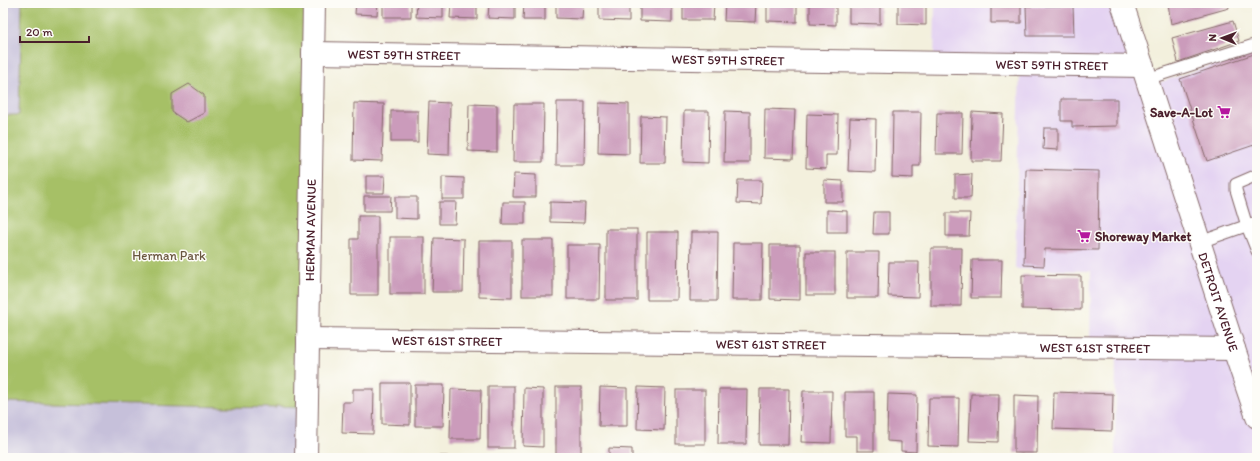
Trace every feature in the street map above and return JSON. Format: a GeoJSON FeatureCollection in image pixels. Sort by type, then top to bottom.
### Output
{"type":"FeatureCollection","features":[{"type":"Feature","properties":{"kind":"street","name":"HERMAN AVENUE"},"geometry":{"type":"LineString","coordinates":[[306,458],[314,3]]}},
{"type":"Feature","properties":{"kind":"street","name":"DETROIT AVENUE"},"geometry":{"type":"LineString","coordinates":[[1122,3],[1234,349],[1256,409]]}},
{"type":"Feature","properties":{"kind":"street","name":"WEST 59TH STREET"},"geometry":{"type":"LineString","coordinates":[[313,53],[1145,73]]}},
{"type":"Feature","properties":{"kind":"street","name":"WEST 61ST STREET"},"geometry":{"type":"LineString","coordinates":[[308,339],[1234,349]]}},
{"type":"Feature","properties":{"kind":"lane"},"geometry":{"type":"LineString","coordinates":[[1145,73],[1257,44]]}},
{"type":"Feature","properties":{"kind":"lane"},"geometry":{"type":"LineString","coordinates":[[1257,175],[1236,184],[1236,190],[1252,224],[1257,251]]}},
{"type":"Feature","properties":{"kind":"lane"},"geometry":{"type":"LineString","coordinates":[[1200,242],[1252,224]]}},
{"type":"Feature","properties":{"kind":"shaded area"},"geometry":{"type":"Polygon","coordinates":[[[3,3],[35,3],[26,344],[3,382],[3,3]]]}},
{"type":"Feature","properties":{"kind":"shaded area"},"geometry":{"type":"Polygon","coordinates":[[[935,3],[1122,3],[1149,86],[1257,50],[1257,458],[1115,458],[1116,348],[1090,347],[1091,271],[1015,269],[1020,65],[934,64],[935,3]]]}},
{"type":"Feature","properties":{"kind":"shaded area"},"geometry":{"type":"Polygon","coordinates":[[[3,402],[307,407],[306,458],[3,458],[3,402]]]}},
{"type":"Feature","properties":{"kind":"green space","name":"Herman Park"},"geometry":{"type":"Polygon","coordinates":[[[22,3],[314,3],[307,407],[276,406],[276,408],[3,402],[3,115],[19,115],[22,3]]]}},
{"type":"Feature","properties":{"kind":"building"},"geometry":{"type":"Polygon","coordinates":[[[356,3],[378,3],[377,15],[355,14],[356,3]]]}},
{"type":"Feature","properties":{"kind":"building"},"geometry":{"type":"Polygon","coordinates":[[[383,3],[411,3],[411,17],[383,17],[383,3]]]}},
{"type":"Feature","properties":{"kind":"building"},"geometry":{"type":"Polygon","coordinates":[[[417,3],[443,3],[443,18],[416,17],[417,3]]]}},
{"type":"Feature","properties":{"kind":"building"},"geometry":{"type":"Polygon","coordinates":[[[451,3],[477,3],[477,19],[450,18],[451,3]]]}},
{"type":"Feature","properties":{"kind":"building"},"geometry":{"type":"Polygon","coordinates":[[[489,3],[515,3],[515,19],[488,18],[489,3]]]}},
{"type":"Feature","properties":{"kind":"building"},"geometry":{"type":"Polygon","coordinates":[[[524,3],[545,3],[545,20],[523,20],[524,3]]]}},
{"type":"Feature","properties":{"kind":"building"},"geometry":{"type":"Polygon","coordinates":[[[556,3],[583,3],[582,19],[556,18],[556,3]]]}},
{"type":"Feature","properties":{"kind":"building"},"geometry":{"type":"Polygon","coordinates":[[[599,3],[629,3],[629,21],[599,20],[599,3]]]}},
{"type":"Feature","properties":{"kind":"building"},"geometry":{"type":"Polygon","coordinates":[[[640,3],[672,3],[672,22],[640,21],[640,3]]]}},
{"type":"Feature","properties":{"kind":"building"},"geometry":{"type":"Polygon","coordinates":[[[683,3],[714,3],[713,20],[683,20],[683,3]]]}},
{"type":"Feature","properties":{"kind":"building"},"geometry":{"type":"Polygon","coordinates":[[[725,3],[756,3],[755,22],[724,21],[725,3]]]}},
{"type":"Feature","properties":{"kind":"building"},"geometry":{"type":"Polygon","coordinates":[[[767,3],[797,3],[797,22],[767,21],[767,3]]]}},
{"type":"Feature","properties":{"kind":"building"},"geometry":{"type":"Polygon","coordinates":[[[810,3],[836,3],[836,25],[810,24],[810,3]]]}},
{"type":"Feature","properties":{"kind":"building"},"geometry":{"type":"Polygon","coordinates":[[[849,3],[880,3],[880,24],[849,23],[849,3]]]}},
{"type":"Feature","properties":{"kind":"building"},"geometry":{"type":"Polygon","coordinates":[[[898,3],[926,3],[926,25],[898,24],[898,3]]]}},
{"type":"Feature","properties":{"kind":"building"},"geometry":{"type":"Polygon","coordinates":[[[991,3],[1021,4],[1021,23],[991,23],[991,3]]]}},
{"type":"Feature","properties":{"kind":"building"},"geometry":{"type":"Polygon","coordinates":[[[1168,3],[1228,3],[1229,8],[1171,24],[1168,3]]]}},
{"type":"Feature","properties":{"kind":"building"},"geometry":{"type":"Polygon","coordinates":[[[1026,6],[1073,6],[1074,36],[1027,36],[1026,6]]]}},
{"type":"Feature","properties":{"kind":"building"},"geometry":{"type":"Polygon","coordinates":[[[1233,21],[1239,41],[1178,62],[1172,38],[1233,21]]]}},
{"type":"Feature","properties":{"kind":"building","name":"Save-A-Lot"},"geometry":{"type":"Polygon","coordinates":[[[1257,53],[1257,144],[1207,161],[1180,79],[1257,53]]]}},
{"type":"Feature","properties":{"kind":"building"},"geometry":{"type":"Polygon","coordinates":[[[189,84],[204,95],[204,113],[187,122],[172,112],[172,94],[189,84]]]}},
{"type":"Feature","properties":{"kind":"building"},"geometry":{"type":"Polygon","coordinates":[[[1061,99],[1117,99],[1117,126],[1072,127],[1072,121],[1061,121],[1061,99]]]}},
{"type":"Feature","properties":{"kind":"building"},"geometry":{"type":"Polygon","coordinates":[[[429,102],[450,103],[449,155],[427,154],[429,102]]]}},
{"type":"Feature","properties":{"kind":"building"},"geometry":{"type":"Polygon","coordinates":[[[557,102],[585,102],[584,165],[556,165],[557,102]]]}},
{"type":"Feature","properties":{"kind":"building"},"geometry":{"type":"Polygon","coordinates":[[[354,103],[384,104],[382,161],[353,160],[354,103]]]}},
{"type":"Feature","properties":{"kind":"building"},"geometry":{"type":"Polygon","coordinates":[[[599,103],[629,104],[629,154],[598,153],[599,103]]]}},
{"type":"Feature","properties":{"kind":"building"},"geometry":{"type":"Polygon","coordinates":[[[469,104],[497,105],[497,152],[468,151],[469,104]]]}},
{"type":"Feature","properties":{"kind":"building"},"geometry":{"type":"Polygon","coordinates":[[[514,104],[544,104],[543,162],[513,162],[514,104]]]}},
{"type":"Feature","properties":{"kind":"building"},"geometry":{"type":"Polygon","coordinates":[[[765,109],[795,110],[793,159],[764,158],[765,109]]]}},
{"type":"Feature","properties":{"kind":"building"},"geometry":{"type":"Polygon","coordinates":[[[391,111],[418,111],[418,142],[391,142],[391,111]]]}},
{"type":"Feature","properties":{"kind":"building"},"geometry":{"type":"Polygon","coordinates":[[[684,111],[709,111],[708,163],[683,162],[684,111]]]}},
{"type":"Feature","properties":{"kind":"building"},"geometry":{"type":"Polygon","coordinates":[[[725,111],[750,112],[750,163],[724,163],[725,111]]]}},
{"type":"Feature","properties":{"kind":"building"},"geometry":{"type":"Polygon","coordinates":[[[893,112],[921,112],[920,166],[913,166],[913,178],[892,177],[893,112]]]}},
{"type":"Feature","properties":{"kind":"building"},"geometry":{"type":"Polygon","coordinates":[[[972,112],[1003,114],[1001,161],[971,161],[972,112]]]}},
{"type":"Feature","properties":{"kind":"building"},"geometry":{"type":"Polygon","coordinates":[[[937,113],[963,113],[962,154],[936,154],[937,113]]]}},
{"type":"Feature","properties":{"kind":"building"},"geometry":{"type":"Polygon","coordinates":[[[807,114],[838,115],[837,155],[826,155],[826,169],[806,168],[807,114]]]}},
{"type":"Feature","properties":{"kind":"building"},"geometry":{"type":"Polygon","coordinates":[[[641,116],[666,117],[665,163],[640,163],[641,116]]]}},
{"type":"Feature","properties":{"kind":"building"},"geometry":{"type":"Polygon","coordinates":[[[850,118],[876,119],[875,172],[848,171],[850,118]]]}},
{"type":"Feature","properties":{"kind":"building"},"geometry":{"type":"Polygon","coordinates":[[[1044,128],[1058,128],[1058,150],[1043,149],[1044,128]]]}},
{"type":"Feature","properties":{"kind":"building"},"geometry":{"type":"Polygon","coordinates":[[[1026,169],[1099,171],[1098,250],[1045,249],[1044,266],[1024,265],[1026,169]]]}},
{"type":"Feature","properties":{"kind":"building"},"geometry":{"type":"Polygon","coordinates":[[[514,174],[536,175],[536,197],[513,197],[514,174]]]}},
{"type":"Feature","properties":{"kind":"building"},"geometry":{"type":"Polygon","coordinates":[[[972,174],[971,198],[955,198],[955,175],[972,174]]]}},
{"type":"Feature","properties":{"kind":"building"},"geometry":{"type":"Polygon","coordinates":[[[366,176],[385,176],[384,193],[366,193],[366,176]]]}},
{"type":"Feature","properties":{"kind":"building"},"geometry":{"type":"Polygon","coordinates":[[[442,177],[464,178],[464,199],[442,199],[442,177]]]}},
{"type":"Feature","properties":{"kind":"building"},"geometry":{"type":"Polygon","coordinates":[[[738,180],[762,180],[761,204],[737,203],[738,180]]]}},
{"type":"Feature","properties":{"kind":"building"},"geometry":{"type":"Polygon","coordinates":[[[824,180],[843,181],[843,202],[824,202],[824,180]]]}},
{"type":"Feature","properties":{"kind":"building"},"geometry":{"type":"Polygon","coordinates":[[[364,196],[391,196],[390,211],[364,211],[364,196]]]}},
{"type":"Feature","properties":{"kind":"building"},"geometry":{"type":"Polygon","coordinates":[[[395,197],[417,197],[417,219],[395,218],[395,197]]]}},
{"type":"Feature","properties":{"kind":"building"},"geometry":{"type":"Polygon","coordinates":[[[439,202],[456,202],[455,224],[439,224],[439,202]]]}},
{"type":"Feature","properties":{"kind":"building"},"geometry":{"type":"Polygon","coordinates":[[[503,202],[525,202],[525,224],[502,224],[503,202]]]}},
{"type":"Feature","properties":{"kind":"building"},"geometry":{"type":"Polygon","coordinates":[[[550,202],[585,203],[584,223],[550,222],[550,202]]]}},
{"type":"Feature","properties":{"kind":"building"},"geometry":{"type":"Polygon","coordinates":[[[827,210],[847,211],[847,232],[827,232],[827,210]]]}},
{"type":"Feature","properties":{"kind":"building"},"geometry":{"type":"Polygon","coordinates":[[[874,212],[889,212],[889,234],[873,234],[874,212]]]}},
{"type":"Feature","properties":{"kind":"building"},"geometry":{"type":"Polygon","coordinates":[[[946,213],[970,213],[969,236],[946,236],[946,213]]]}},
{"type":"Feature","properties":{"kind":"building"},"geometry":{"type":"Polygon","coordinates":[[[358,216],[378,216],[378,295],[351,295],[351,239],[358,239],[358,216]]]}},
{"type":"Feature","properties":{"kind":"building"},"geometry":{"type":"Polygon","coordinates":[[[606,229],[637,229],[637,300],[606,300],[606,229]]]}},
{"type":"Feature","properties":{"kind":"building"},"geometry":{"type":"Polygon","coordinates":[[[647,232],[678,232],[677,300],[647,300],[647,232]]]}},
{"type":"Feature","properties":{"kind":"building"},"geometry":{"type":"Polygon","coordinates":[[[691,232],[718,232],[717,301],[690,301],[691,232]]]}},
{"type":"Feature","properties":{"kind":"building"},"geometry":{"type":"Polygon","coordinates":[[[390,237],[424,237],[424,294],[390,294],[390,237]]]}},
{"type":"Feature","properties":{"kind":"building"},"geometry":{"type":"Polygon","coordinates":[[[434,238],[464,239],[463,292],[432,292],[434,238]]]}},
{"type":"Feature","properties":{"kind":"building"},"geometry":{"type":"Polygon","coordinates":[[[522,240],[553,240],[553,296],[522,296],[522,240]]]}},
{"type":"Feature","properties":{"kind":"building"},"geometry":{"type":"Polygon","coordinates":[[[479,241],[512,241],[512,298],[479,297],[479,241]]]}},
{"type":"Feature","properties":{"kind":"building"},"geometry":{"type":"Polygon","coordinates":[[[733,243],[763,243],[762,300],[732,300],[733,243]]]}},
{"type":"Feature","properties":{"kind":"building"},"geometry":{"type":"Polygon","coordinates":[[[567,245],[600,245],[599,299],[567,299],[567,245]]]}},
{"type":"Feature","properties":{"kind":"building"},"geometry":{"type":"Polygon","coordinates":[[[770,245],[800,245],[800,300],[770,299],[770,245]]]}},
{"type":"Feature","properties":{"kind":"building"},"geometry":{"type":"Polygon","coordinates":[[[931,248],[962,248],[961,306],[931,306],[931,248]]]}},
{"type":"Feature","properties":{"kind":"building"},"geometry":{"type":"Polygon","coordinates":[[[806,252],[835,252],[835,295],[806,295],[806,252]]]}},
{"type":"Feature","properties":{"kind":"building"},"geometry":{"type":"Polygon","coordinates":[[[847,252],[879,252],[878,298],[847,298],[847,252]]]}},
{"type":"Feature","properties":{"kind":"building"},"geometry":{"type":"Polygon","coordinates":[[[972,260],[1002,260],[1001,298],[971,298],[972,260]]]}},
{"type":"Feature","properties":{"kind":"building"},"geometry":{"type":"Polygon","coordinates":[[[889,262],[919,262],[918,297],[888,296],[889,262]]]}},
{"type":"Feature","properties":{"kind":"building"},"geometry":{"type":"Polygon","coordinates":[[[1022,275],[1081,276],[1081,310],[1022,309],[1022,275]]]}},
{"type":"Feature","properties":{"kind":"building"},"geometry":{"type":"Polygon","coordinates":[[[382,383],[410,383],[410,425],[382,424],[382,383]]]}},
{"type":"Feature","properties":{"kind":"building"},"geometry":{"type":"Polygon","coordinates":[[[415,385],[444,385],[443,426],[415,426],[415,385]]]}},
{"type":"Feature","properties":{"kind":"building"},"geometry":{"type":"Polygon","coordinates":[[[488,386],[514,386],[514,448],[488,448],[488,386]]]}},
{"type":"Feature","properties":{"kind":"building"},"geometry":{"type":"Polygon","coordinates":[[[556,387],[581,387],[581,457],[556,457],[556,387]]]}},
{"type":"Feature","properties":{"kind":"building"},"geometry":{"type":"Polygon","coordinates":[[[600,387],[627,388],[627,426],[599,426],[600,387]]]}},
{"type":"Feature","properties":{"kind":"building"},"geometry":{"type":"Polygon","coordinates":[[[638,387],[665,388],[664,430],[637,429],[638,387]]]}},
{"type":"Feature","properties":{"kind":"building"},"geometry":{"type":"Polygon","coordinates":[[[524,388],[543,389],[543,447],[523,446],[524,388]]]}},
{"type":"Feature","properties":{"kind":"building"},"geometry":{"type":"Polygon","coordinates":[[[353,389],[374,389],[373,434],[342,433],[343,402],[353,402],[353,389]]]}},
{"type":"Feature","properties":{"kind":"building"},"geometry":{"type":"Polygon","coordinates":[[[451,389],[481,390],[480,439],[450,439],[451,389]]]}},
{"type":"Feature","properties":{"kind":"building"},"geometry":{"type":"Polygon","coordinates":[[[719,389],[747,389],[746,444],[718,444],[719,389]]]}},
{"type":"Feature","properties":{"kind":"building"},"geometry":{"type":"Polygon","coordinates":[[[760,389],[789,389],[788,445],[759,445],[760,389]]]}},
{"type":"Feature","properties":{"kind":"building"},"geometry":{"type":"Polygon","coordinates":[[[676,390],[705,390],[705,444],[676,444],[676,390]]]}},
{"type":"Feature","properties":{"kind":"building"},"geometry":{"type":"Polygon","coordinates":[[[803,391],[832,391],[831,443],[801,442],[803,391]]]}},
{"type":"Feature","properties":{"kind":"building"},"geometry":{"type":"Polygon","coordinates":[[[845,392],[874,392],[874,451],[857,451],[857,436],[845,436],[845,392]]]}},
{"type":"Feature","properties":{"kind":"building"},"geometry":{"type":"Polygon","coordinates":[[[1054,392],[1113,394],[1112,431],[1053,429],[1054,392]]]}},
{"type":"Feature","properties":{"kind":"building"},"geometry":{"type":"Polygon","coordinates":[[[888,394],[917,395],[916,452],[901,451],[901,442],[887,441],[888,394]]]}},
{"type":"Feature","properties":{"kind":"building"},"geometry":{"type":"Polygon","coordinates":[[[971,394],[999,394],[998,442],[969,441],[971,394]]]}},
{"type":"Feature","properties":{"kind":"building"},"geometry":{"type":"Polygon","coordinates":[[[1014,395],[1038,396],[1037,453],[1014,453],[1014,395]]]}},
{"type":"Feature","properties":{"kind":"building"},"geometry":{"type":"Polygon","coordinates":[[[929,398],[959,398],[958,447],[928,446],[929,398]]]}},
{"type":"Feature","properties":{"kind":"building"},"geometry":{"type":"Polygon","coordinates":[[[609,448],[632,449],[632,458],[609,458],[609,448]]]}},
{"type":"Feature","properties":{"kind":"building"},"geometry":{"type":"Polygon","coordinates":[[[430,456],[447,456],[447,458],[430,458],[430,456]]]}},
{"type":"Feature","properties":{"kind":"place","name":"Save-A-Lot"},"geometry":{"type":"Point","coordinates":[1224,112]}},
{"type":"Feature","properties":{"kind":"place","name":"Shoreway Market"},"geometry":{"type":"Point","coordinates":[1084,236]}}]}
